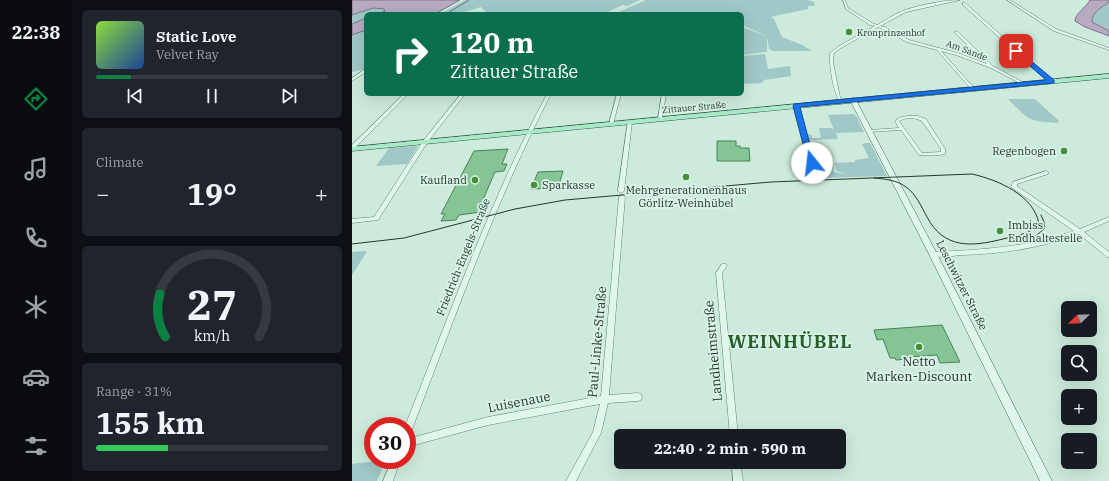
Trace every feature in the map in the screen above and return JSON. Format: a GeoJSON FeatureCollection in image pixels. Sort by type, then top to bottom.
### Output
{"type":"FeatureCollection","features":[{"type":"Feature","properties":{"kind":"main road","name":"Zittauer Straße"},"geometry":{"type":"LineString","coordinates":[[352,148],[1109,76]]}},
{"type":"Feature","properties":{"kind":"street"},"geometry":{"type":"LineString","coordinates":[[841,101],[838,97],[831,62],[832,53],[876,26],[905,11],[959,0]]}},
{"type":"Feature","properties":{"kind":"street"},"geometry":{"type":"LineString","coordinates":[[1008,0],[1055,30],[1109,49]]}},
{"type":"Feature","properties":{"kind":"street","name":"Am Sande"},"geometry":{"type":"LineString","coordinates":[[844,1],[847,8],[863,20],[876,26],[884,28],[908,40],[936,48],[992,68],[1024,84]]}},
{"type":"Feature","properties":{"kind":"street"},"geometry":{"type":"LineString","coordinates":[[964,4],[1052,82]]}},
{"type":"Feature","properties":{"kind":"street","name":"Am Sande"},"geometry":{"type":"LineString","coordinates":[[956,32],[992,68]]}},
{"type":"Feature","properties":{"kind":"street"},"geometry":{"type":"LineString","coordinates":[[929,42],[973,89]]}},
{"type":"Feature","properties":{"kind":"street"},"geometry":{"type":"LineString","coordinates":[[352,80],[364,71]]}},
{"type":"Feature","properties":{"kind":"street"},"geometry":{"type":"LineString","coordinates":[[352,148],[404,96]]}},
{"type":"Feature","properties":{"kind":"street"},"geometry":{"type":"LineString","coordinates":[[352,221],[376,219],[425,142],[461,96]]}},
{"type":"Feature","properties":{"kind":"street","name":"Friedrich-Engels-Straße"},"geometry":{"type":"LineString","coordinates":[[413,417],[490,220],[529,132],[547,96]]}},
{"type":"Feature","properties":{"kind":"street"},"geometry":{"type":"LineString","coordinates":[[611,124],[618,96]]}},
{"type":"Feature","properties":{"kind":"street"},"geometry":{"type":"LineString","coordinates":[[660,119],[664,96]]}},
{"type":"Feature","properties":{"kind":"street","name":"Leschwitzer Straße"},"geometry":{"type":"LineString","coordinates":[[853,100],[933,254],[1046,481]]}},
{"type":"Feature","properties":{"kind":"street"},"geometry":{"type":"LineString","coordinates":[[796,106],[812,163]]}},
{"type":"Feature","properties":{"kind":"street"},"geometry":{"type":"LineString","coordinates":[[919,117],[924,120],[943,149],[943,153],[920,154],[902,129],[897,120],[900,118],[919,117]]}},
{"type":"Feature","properties":{"kind":"street","name":"Paul-Linke-Straße"},"geometry":{"type":"LineString","coordinates":[[571,481],[597,433],[605,399],[621,194],[630,122]]}},
{"type":"Feature","properties":{"kind":"street"},"geometry":{"type":"LineString","coordinates":[[869,131],[902,129]]}},
{"type":"Feature","properties":{"kind":"street"},"geometry":{"type":"LineString","coordinates":[[1046,173],[1015,183],[1014,187],[1079,231],[1109,255]]}},
{"type":"Feature","properties":{"kind":"street"},"geometry":{"type":"LineString","coordinates":[[933,254],[996,251],[1041,244],[1079,231],[1109,218]]}},
{"type":"Feature","properties":{"kind":"street","name":"Landheimstraße"},"geometry":{"type":"LineString","coordinates":[[724,266],[719,273],[733,429]]}},
{"type":"Feature","properties":{"kind":"street","name":"Luisenaue"},"geometry":{"type":"LineString","coordinates":[[416,441],[488,421],[605,399],[638,396]]}},
{"type":"Feature","properties":{"kind":"street"},"geometry":{"type":"LineString","coordinates":[[388,481],[393,469]]}},
{"type":"Feature","properties":{"kind":"street"},"geometry":{"type":"LineString","coordinates":[[737,469],[738,481]]}},
{"type":"Feature","properties":{"kind":"shaded area"},"geometry":{"type":"Polygon","coordinates":[[[352,0],[460,0],[439,12],[383,12],[385,11],[384,9],[373,8],[352,15],[352,0]]]}},
{"type":"Feature","properties":{"kind":"shaded area"},"geometry":{"type":"Polygon","coordinates":[[[465,0],[640,0],[607,12],[486,12],[481,7],[465,12],[442,12],[465,0]]]}},
{"type":"Feature","properties":{"kind":"shaded area"},"geometry":{"type":"Polygon","coordinates":[[[646,0],[807,0],[814,2],[815,6],[808,6],[808,9],[770,17],[774,19],[782,37],[802,45],[812,51],[773,51],[769,49],[767,37],[767,52],[744,55],[744,28],[767,36],[744,26],[744,12],[619,12],[646,0]]]}},
{"type":"Feature","properties":{"kind":"shaded area"},"geometry":{"type":"Polygon","coordinates":[[[1090,0],[1109,0],[1109,2],[1095,13],[1092,22],[1109,31],[1109,36],[1085,27],[1075,21],[1077,15],[1090,0]]]}},
{"type":"Feature","properties":{"kind":"shaded area"},"geometry":{"type":"Polygon","coordinates":[[[1109,2],[1109,31],[1092,22],[1092,19],[1100,8],[1109,2]]]}},
{"type":"Feature","properties":{"kind":"shaded area"},"geometry":{"type":"Polygon","coordinates":[[[373,8],[384,9],[385,11],[364,12],[364,19],[352,24],[352,15],[373,8]]]}},
{"type":"Feature","properties":{"kind":"shaded area"},"geometry":{"type":"Polygon","coordinates":[[[364,19],[364,31],[352,35],[352,24],[364,19]]]}},
{"type":"Feature","properties":{"kind":"shaded area"},"geometry":{"type":"Polygon","coordinates":[[[364,31],[364,69],[352,72],[352,35],[364,31]]]}},
{"type":"Feature","properties":{"kind":"shaded area"},"geometry":{"type":"Polygon","coordinates":[[[765,54],[768,69],[790,66],[791,76],[764,80],[762,83],[744,84],[744,56],[765,54]]]}},
{"type":"Feature","properties":{"kind":"shaded area"},"geometry":{"type":"Polygon","coordinates":[[[1008,99],[1035,99],[1059,121],[1057,123],[1047,122],[1029,118],[1008,99]]]}},
{"type":"Feature","properties":{"kind":"shaded area"},"geometry":{"type":"Polygon","coordinates":[[[855,114],[854,115],[856,116],[864,132],[836,133],[838,139],[809,140],[807,135],[811,134],[812,138],[821,138],[819,128],[832,128],[834,130],[828,115],[855,114]]]}},
{"type":"Feature","properties":{"kind":"shaded area"},"geometry":{"type":"Polygon","coordinates":[[[870,143],[887,176],[821,178],[814,160],[830,159],[834,167],[833,172],[846,174],[837,171],[834,163],[855,162],[855,160],[869,158],[862,144],[870,143]]]}},
{"type":"Feature","properties":{"kind":"shaded area"},"geometry":{"type":"Polygon","coordinates":[[[418,146],[407,164],[376,166],[389,148],[418,146]]]}},
{"type":"Feature","properties":{"kind":"shaded area"},"geometry":{"type":"Polygon","coordinates":[[[366,251],[366,253],[352,275],[352,252],[366,251]]]}},
{"type":"Feature","properties":{"kind":"shaded area"},"geometry":{"type":"Polygon","coordinates":[[[364,463],[364,469],[382,469],[377,481],[352,481],[352,464],[364,463]]]}},
{"type":"Feature","properties":{"kind":"building"},"geometry":{"type":"Polygon","coordinates":[[[717,141],[736,141],[736,146],[740,146],[740,148],[749,148],[750,161],[717,161],[717,141]]]}},
{"type":"Feature","properties":{"kind":"building","name":"Kaufland"},"geometry":{"type":"Polygon","coordinates":[[[508,149],[502,164],[507,164],[504,171],[495,172],[482,202],[486,201],[481,212],[459,215],[456,220],[441,221],[445,214],[441,214],[474,151],[508,149]]]}},
{"type":"Feature","properties":{"kind":"building"},"geometry":{"type":"Polygon","coordinates":[[[563,171],[558,188],[531,189],[538,172],[563,171]]]}},
{"type":"Feature","properties":{"kind":"building","name":"Netto Marken-Discount"},"geometry":{"type":"Polygon","coordinates":[[[942,325],[960,362],[940,363],[937,355],[906,357],[907,359],[896,360],[895,358],[890,358],[883,339],[877,340],[874,330],[942,325]]]}},
{"type":"Feature","properties":{"kind":"waterway"},"geometry":{"type":"LineString","coordinates":[[449,12],[469,0]]}},
{"type":"Feature","properties":{"kind":"tram line"},"geometry":{"type":"LineString","coordinates":[[352,244],[404,238],[515,209],[565,200],[771,182],[972,174],[993,180],[1013,190],[1030,205],[1036,214],[1039,224],[1032,230],[1013,237],[991,242],[969,244],[959,243],[942,235],[934,227],[910,190],[895,181],[874,178]]}},
{"type":"Feature","properties":{"kind":"tram line"},"geometry":{"type":"LineString","coordinates":[[1029,237],[1037,235],[1044,229],[1044,222],[1041,215]]}},
{"type":"Feature","properties":{"kind":"place","name":"Kronprinzenhof"},"geometry":{"type":"Point","coordinates":[849,32]}},
{"type":"Feature","properties":{"kind":"place","name":"Regenbogen"},"geometry":{"type":"Point","coordinates":[1064,151]}},
{"type":"Feature","properties":{"kind":"place","name":"Mehrgenerationenhaus Görlitz-Weinhübel"},"geometry":{"type":"Point","coordinates":[686,177]}},
{"type":"Feature","properties":{"kind":"place","name":"Kaufland"},"geometry":{"type":"Point","coordinates":[475,180]}},
{"type":"Feature","properties":{"kind":"place","name":"Sparkasse"},"geometry":{"type":"Point","coordinates":[534,185]}},
{"type":"Feature","properties":{"kind":"place","name":"Imbiss Endhaltestelle"},"geometry":{"type":"Point","coordinates":[1000,231]}},
{"type":"Feature","properties":{"kind":"place","name":"Netto Marken-Discount"},"geometry":{"type":"Point","coordinates":[919,347]}},
{"type":"Feature","properties":{"kind":"district","name":"WEINHÜBEL"},"geometry":{"type":"Point","coordinates":[790,341]}},
{"type":"Feature","properties":{"kind":"route"},"geometry":{"type":"LineString","coordinates":[[812,163],[796,106],[1052,82],[1016,51]]}}]}
